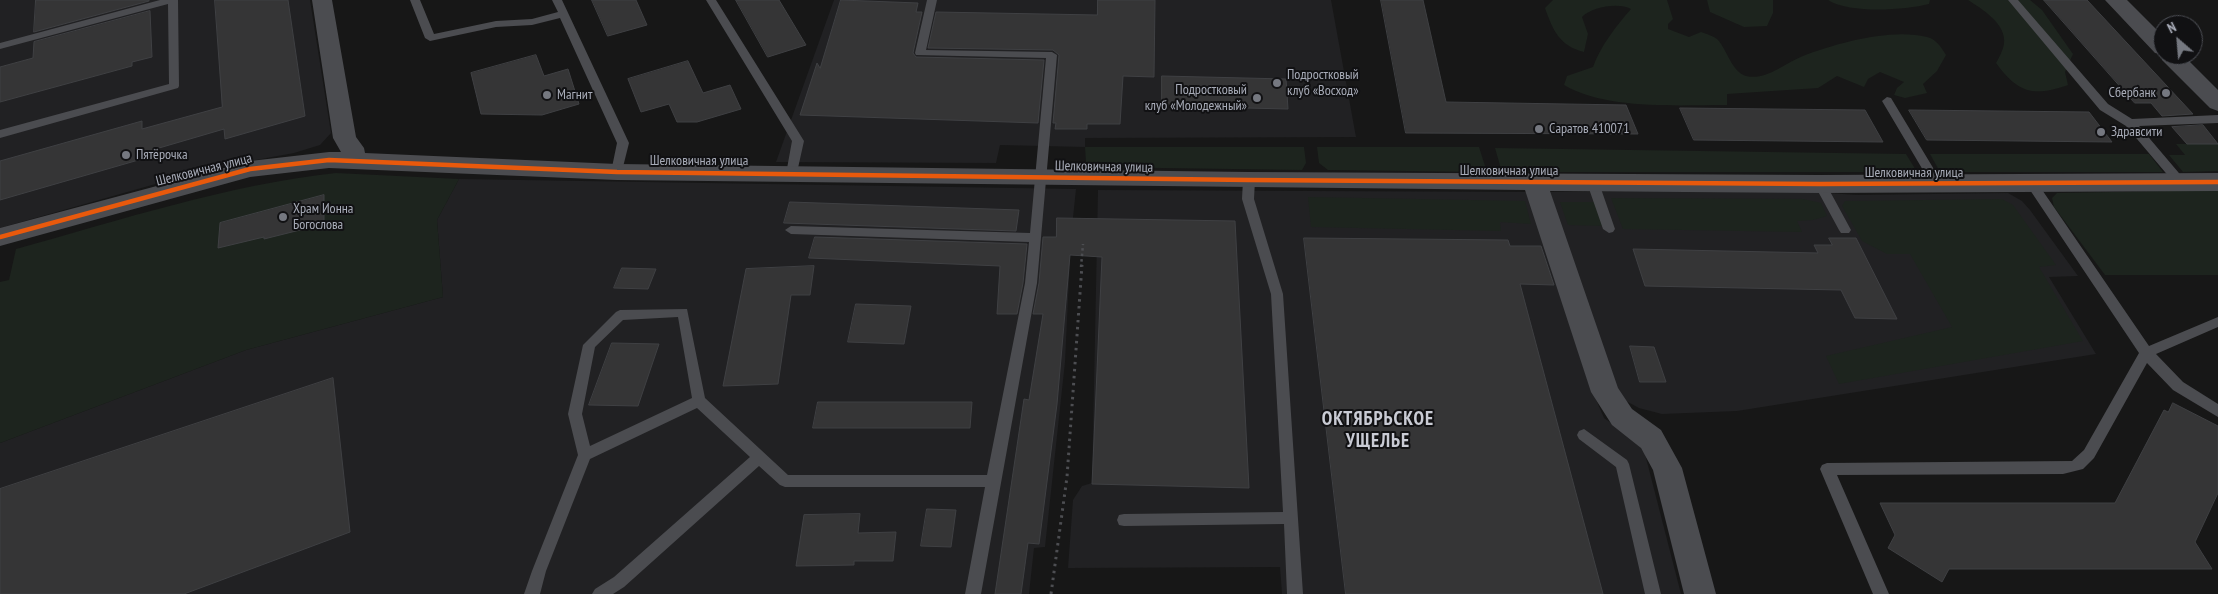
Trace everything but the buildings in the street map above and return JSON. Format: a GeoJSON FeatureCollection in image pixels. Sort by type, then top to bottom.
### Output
{"type":"FeatureCollection","features":[{"type":"Feature","properties":{"kind":"street"},"geometry":{"type":"LineString","coordinates":[[322,0],[345,138],[352,148],[354,160]]}},
{"type":"Feature","properties":{"kind":"street"},"geometry":{"type":"LineString","coordinates":[[2115,0],[2153,38]]}},
{"type":"Feature","properties":{"kind":"street"},"geometry":{"type":"LineString","coordinates":[[2180,65],[2218,103]]}},
{"type":"Feature","properties":{"kind":"street","name":"Шелковичная улица"},"geometry":{"type":"LineString","coordinates":[[0,237],[250,169],[292,163],[354,160],[617,172],[1041,178],[1820,184],[2218,182]]}},
{"type":"Feature","properties":{"kind":"street"},"geometry":{"type":"LineString","coordinates":[[1535,183],[1605,392],[1622,417],[1651,439],[1667,468],[1700,594]]}},
{"type":"Feature","properties":{"kind":"lane"},"geometry":{"type":"LineString","coordinates":[[0,46],[173,0],[174,86],[0,134]]}},
{"type":"Feature","properties":{"kind":"lane"},"geometry":{"type":"LineString","coordinates":[[415,0],[430,38],[496,24],[532,22],[562,14]]}},
{"type":"Feature","properties":{"kind":"lane"},"geometry":{"type":"LineString","coordinates":[[557,0],[623,144],[617,172]]}},
{"type":"Feature","properties":{"kind":"lane"},"geometry":{"type":"LineString","coordinates":[[712,0],[798,141],[792,174]]}},
{"type":"Feature","properties":{"kind":"lane"},"geometry":{"type":"LineString","coordinates":[[932,0],[920,53],[1052,55],[1029,292],[993,481],[974,594]]}},
{"type":"Feature","properties":{"kind":"lane"},"geometry":{"type":"LineString","coordinates":[[2014,0],[2104,106],[2130,123],[2180,182]]}},
{"type":"Feature","properties":{"kind":"lane"},"geometry":{"type":"LineString","coordinates":[[1887,101],[1936,184]]}},
{"type":"Feature","properties":{"kind":"lane"},"geometry":{"type":"LineString","coordinates":[[2130,123],[2218,119]]}},
{"type":"Feature","properties":{"kind":"lane"},"geometry":{"type":"LineString","coordinates":[[1249,180],[1248,200],[1277,294],[1295,594]]}},
{"type":"Feature","properties":{"kind":"lane"},"geometry":{"type":"LineString","coordinates":[[1593,183],[1609,229]]}},
{"type":"Feature","properties":{"kind":"lane"},"geometry":{"type":"LineString","coordinates":[[1820,184],[1845,230]]}},
{"type":"Feature","properties":{"kind":"lane"},"geometry":{"type":"LineString","coordinates":[[2032,184],[2146,353],[2178,386],[2218,411]]}},
{"type":"Feature","properties":{"kind":"lane"},"geometry":{"type":"LineString","coordinates":[[792,230],[1035,238]]}},
{"type":"Feature","properties":{"kind":"lane"},"geometry":{"type":"LineString","coordinates":[[532,594],[538,571],[585,455],[576,414],[589,345],[620,315],[683,312],[699,401],[785,481],[993,481]]}},
{"type":"Feature","properties":{"kind":"lane"},"geometry":{"type":"LineString","coordinates":[[1881,594],[1821,469],[2074,467],[2083,462],[2089,454],[2146,353],[2218,322]]}},
{"type":"Feature","properties":{"kind":"lane"},"geometry":{"type":"LineString","coordinates":[[585,455],[699,401]]}},
{"type":"Feature","properties":{"kind":"lane"},"geometry":{"type":"LineString","coordinates":[[1584,435],[1622,464],[1653,594]]}},
{"type":"Feature","properties":{"kind":"lane"},"geometry":{"type":"LineString","coordinates":[[600,594],[619,582],[759,456]]}},
{"type":"Feature","properties":{"kind":"lane"},"geometry":{"type":"LineString","coordinates":[[1124,520],[1289,518]]}},
{"type":"Feature","properties":{"kind":"path"},"geometry":{"type":"LineString","coordinates":[[1051,594],[1067,476],[1083,244]]}},
{"type":"Feature","properties":{"kind":"shaded area"},"geometry":{"type":"Polygon","coordinates":[[[0,0],[310,0],[331,133],[320,145],[294,153],[212,168],[0,228],[0,0]]]}},
{"type":"Feature","properties":{"kind":"shaded area"},"geometry":{"type":"Polygon","coordinates":[[[834,0],[1331,0],[1356,137],[1085,138],[1085,147],[1000,145],[996,163],[776,162],[834,0]]]}},
{"type":"Feature","properties":{"kind":"shaded area"},"geometry":{"type":"Polygon","coordinates":[[[1553,0],[1667,0],[1673,19],[1668,24],[1668,29],[1689,37],[1701,32],[1714,37],[1721,44],[1737,70],[1741,74],[1753,77],[1768,74],[1796,59],[1817,51],[1864,38],[1897,34],[1930,38],[1936,41],[1946,55],[1937,71],[1923,84],[1927,93],[1905,98],[1894,95],[1897,88],[1904,82],[1880,72],[1868,79],[1864,87],[1837,76],[1818,88],[1727,94],[1727,105],[1665,105],[1621,102],[1601,99],[1564,85],[1567,76],[1593,67],[1609,37],[1631,9],[1613,6],[1598,8],[1586,13],[1582,17],[1588,34],[1584,52],[1569,46],[1558,36],[1545,8],[1553,0]]]}},
{"type":"Feature","properties":{"kind":"shaded area"},"geometry":{"type":"Polygon","coordinates":[[[1707,0],[1773,0],[1773,13],[1767,26],[1744,27],[1710,12],[1707,0]]]}},
{"type":"Feature","properties":{"kind":"shaded area"},"geometry":{"type":"Polygon","coordinates":[[[1828,0],[1930,0],[1929,4],[1919,6],[1878,10],[1850,7],[1828,0]]]}},
{"type":"Feature","properties":{"kind":"shaded area"},"geometry":{"type":"Polygon","coordinates":[[[1968,0],[2030,0],[2042,10],[2073,54],[2065,72],[2068,85],[2056,89],[2036,91],[2027,90],[2012,81],[1996,63],[2004,44],[2002,30],[1992,18],[1968,0]]]}},
{"type":"Feature","properties":{"kind":"shaded area"},"geometry":{"type":"Polygon","coordinates":[[[2176,144],[2218,144],[2218,171],[2183,172],[2169,155],[2185,155],[2176,144]]]}},
{"type":"Feature","properties":{"kind":"shaded area"},"geometry":{"type":"Polygon","coordinates":[[[1085,147],[1304,147],[1306,163],[1302,170],[1091,167],[1086,162],[1085,147]]]}},
{"type":"Feature","properties":{"kind":"shaded area"},"geometry":{"type":"Polygon","coordinates":[[[1317,147],[1479,147],[1486,169],[1484,172],[1328,170],[1319,163],[1317,147]]]}},
{"type":"Feature","properties":{"kind":"shaded area"},"geometry":{"type":"Polygon","coordinates":[[[1495,148],[1906,154],[1917,172],[1506,172],[1501,169],[1495,148]]]}},
{"type":"Feature","properties":{"kind":"shaded area"},"geometry":{"type":"Polygon","coordinates":[[[1930,154],[2149,154],[2163,172],[1940,172],[1930,154]]]}},
{"type":"Feature","properties":{"kind":"shaded area"},"geometry":{"type":"Polygon","coordinates":[[[336,173],[459,179],[437,220],[443,297],[246,350],[0,443],[0,282],[9,280],[16,249],[135,215],[215,195],[255,186],[336,173]]]}},
{"type":"Feature","properties":{"kind":"shaded area"},"geometry":{"type":"Polygon","coordinates":[[[459,179],[1076,189],[1071,237],[1065,362],[1045,547],[1034,548],[1029,594],[0,594],[0,443],[246,350],[443,297],[437,220],[459,179]]]}},
{"type":"Feature","properties":{"kind":"shaded area"},"geometry":{"type":"Polygon","coordinates":[[[1098,190],[1527,192],[1588,381],[1604,418],[1635,440],[1645,454],[1681,594],[1282,594],[1280,567],[1068,568],[1073,500],[1082,486],[1092,483],[1098,190]]]}},
{"type":"Feature","properties":{"kind":"shaded area"},"geometry":{"type":"Polygon","coordinates":[[[2218,190],[2218,275],[2105,275],[2054,207],[2052,198],[2057,193],[2218,190]]]}},
{"type":"Feature","properties":{"kind":"shaded area"},"geometry":{"type":"Polygon","coordinates":[[[1799,191],[1857,195],[2008,193],[2022,201],[2030,210],[2078,276],[2049,277],[2096,354],[1737,411],[1662,414],[1639,408],[1624,400],[1612,386],[1550,192],[1799,191]]]}},
{"type":"Feature","properties":{"kind":"shaded area"},"geometry":{"type":"Polygon","coordinates":[[[1308,197],[1525,201],[1531,224],[1500,222],[1501,231],[1311,227],[1308,197]]]}},
{"type":"Feature","properties":{"kind":"shaded area"},"geometry":{"type":"Polygon","coordinates":[[[1611,198],[1803,199],[1821,203],[1827,216],[1813,220],[1797,221],[1802,232],[1623,229],[1611,198]]]}},
{"type":"Feature","properties":{"kind":"shaded area"},"geometry":{"type":"Polygon","coordinates":[[[2002,199],[2013,205],[2056,265],[2039,267],[2083,341],[1839,384],[1826,356],[1952,327],[1910,254],[1887,254],[1862,241],[1842,206],[1845,201],[2002,199]]]}},
{"type":"Feature","properties":{"kind":"shaded area"},"geometry":{"type":"Polygon","coordinates":[[[1560,202],[1596,202],[1604,226],[1568,225],[1560,202]]]}},
{"type":"Feature","properties":{"kind":"cycle path"},"geometry":{"type":"LineString","coordinates":[[0,237],[250,169],[329,160],[617,172],[1249,180],[1820,184],[2218,182]]}},
{"type":"Feature","properties":{"kind":"place","name":"Подростковый клуб «Восход»"},"geometry":{"type":"Point","coordinates":[1277,83]}},
{"type":"Feature","properties":{"kind":"place","name":"Сбербанк"},"geometry":{"type":"Point","coordinates":[2166,93]}},
{"type":"Feature","properties":{"kind":"place","name":"Магнит"},"geometry":{"type":"Point","coordinates":[547,95]}},
{"type":"Feature","properties":{"kind":"place","name":"Подростковый клуб «Молодежный»"},"geometry":{"type":"Point","coordinates":[1257,98]}},
{"type":"Feature","properties":{"kind":"place","name":"Саратов 410071"},"geometry":{"type":"Point","coordinates":[1539,129]}},
{"type":"Feature","properties":{"kind":"place","name":"Здравсити"},"geometry":{"type":"Point","coordinates":[2101,132]}},
{"type":"Feature","properties":{"kind":"place","name":"Пятёрочка"},"geometry":{"type":"Point","coordinates":[126,155]}},
{"type":"Feature","properties":{"kind":"place","name":"Храм Ионна Богослова"},"geometry":{"type":"Point","coordinates":[283,217]}},
{"type":"Feature","properties":{"kind":"district","name":"ОКТЯБРЬСКОЕ УЩЕЛЬЕ"},"geometry":{"type":"Point","coordinates":[1378,431]}}]}
